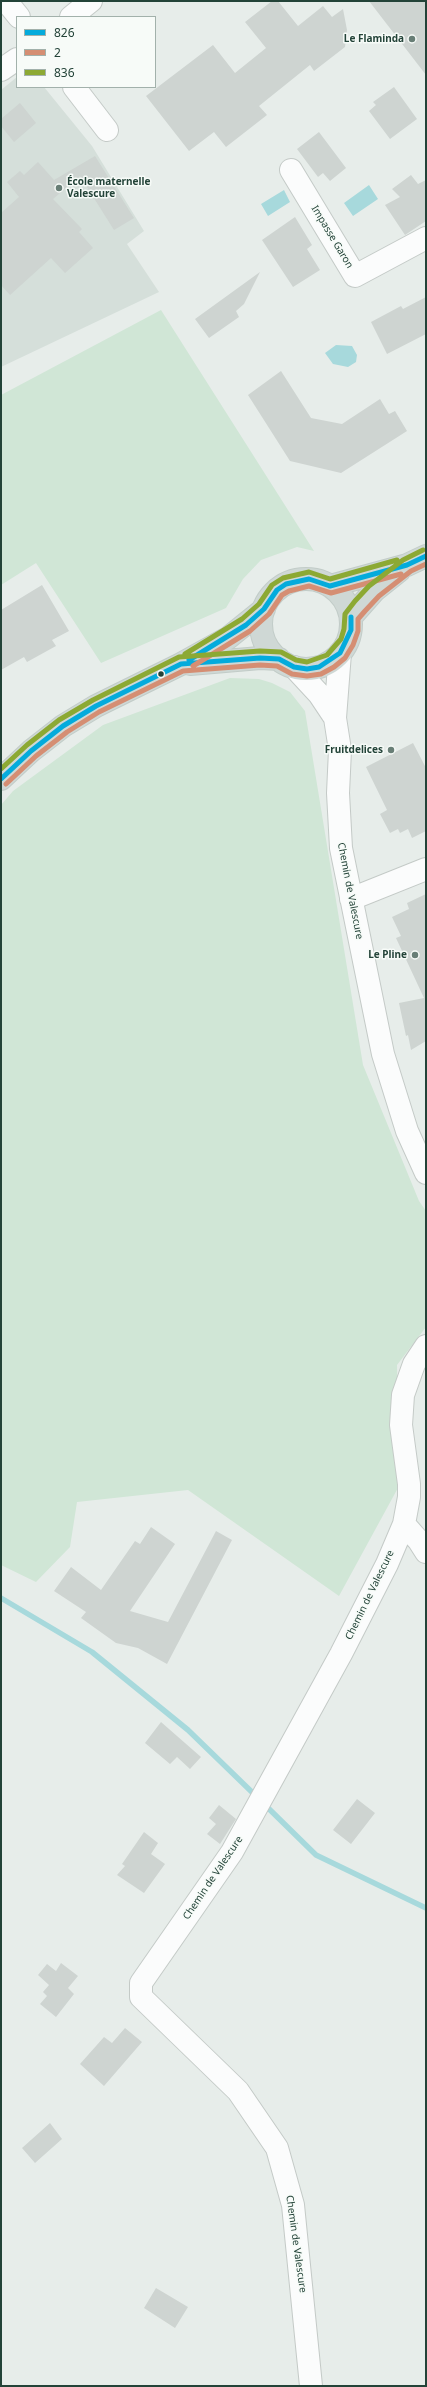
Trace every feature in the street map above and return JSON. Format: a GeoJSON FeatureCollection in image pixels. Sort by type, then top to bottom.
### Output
{"type":"FeatureCollection","features":[{"type":"Feature","properties":{"kind":"main road"},"geometry":{"type":"LineString","coordinates":[[330,586],[407,565],[426,556]]}},
{"type":"Feature","properties":{"kind":"main road"},"geometry":{"type":"LineString","coordinates":[[351,617],[374,591],[407,565]]}},
{"type":"Feature","properties":{"kind":"main road"},"geometry":{"type":"LineString","coordinates":[[1,779],[31,751],[63,726],[96,706],[181,664],[228,638],[264,609],[277,590],[297,580],[309,579],[330,586],[340,594],[351,617],[351,630],[347,642],[340,653],[331,661],[319,667],[307,669],[286,663],[254,658],[181,664]]}},
{"type":"Feature","properties":{"kind":"main road"},"geometry":{"type":"LineString","coordinates":[[264,609],[262,620],[265,642],[286,663]]}},
{"type":"Feature","properties":{"kind":"street"},"geometry":{"type":"LineString","coordinates":[[6,1],[18,16]]}},
{"type":"Feature","properties":{"kind":"street"},"geometry":{"type":"LineString","coordinates":[[72,16],[91,1]]}},
{"type":"Feature","properties":{"kind":"street"},"geometry":{"type":"LineString","coordinates":[[1,70],[16,60]]}},
{"type":"Feature","properties":{"kind":"street"},"geometry":{"type":"LineString","coordinates":[[75,88],[107,130]]}},
{"type":"Feature","properties":{"kind":"street","name":"Impasse Garon"},"geometry":{"type":"LineString","coordinates":[[291,170],[355,276],[426,238]]}},
{"type":"Feature","properties":{"kind":"street","name":"Chemin de Valescure"},"geometry":{"type":"LineString","coordinates":[[340,653],[336,718],[340,750],[338,793],[341,848],[383,1054],[407,1131],[426,1173]]}},
{"type":"Feature","properties":{"kind":"street","name":"Chemin de Valescure"},"geometry":{"type":"LineString","coordinates":[[286,663],[319,694],[336,718]]}},
{"type":"Feature","properties":{"kind":"street"},"geometry":{"type":"LineString","coordinates":[[351,899],[426,870]]}},
{"type":"Feature","properties":{"kind":"street","name":"Chemin de Valescure"},"geometry":{"type":"LineString","coordinates":[[311,2386],[293,2205],[277,2148],[238,2091],[141,1997],[141,1983],[232,1852],[341,1654],[387,1564],[404,1524],[409,1484],[403,1442],[401,1409],[403,1395],[414,1364],[426,1346]]}},
{"type":"Feature","properties":{"kind":"street"},"geometry":{"type":"LineString","coordinates":[[404,1524],[419,1541],[426,1552]]}},
{"type":"Feature","properties":{"kind":"shaded area","name":"École maternelle Valescure"},"geometry":{"type":"Polygon","coordinates":[[[16,78],[16,88],[45,88],[92,146],[144,231],[127,244],[159,292],[1,367],[1,90],[16,78]]]}},
{"type":"Feature","properties":{"kind":"green space"},"geometry":{"type":"Polygon","coordinates":[[[161,310],[314,551],[297,547],[261,560],[243,579],[226,608],[101,663],[36,563],[1,585],[1,395],[161,310]]]}},
{"type":"Feature","properties":{"kind":"green space"},"geometry":{"type":"Polygon","coordinates":[[[230,678],[259,679],[272,683],[290,692],[305,711],[363,1065],[419,1201],[426,1211],[426,1327],[397,1365],[399,1486],[339,1596],[188,1490],[77,1502],[70,1547],[36,1582],[1,1565],[1,805],[13,791],[103,725],[230,678]]]}},
{"type":"Feature","properties":{"kind":"water"},"geometry":{"type":"Polygon","coordinates":[[[369,185],[378,199],[353,216],[344,203],[369,185]]]}},
{"type":"Feature","properties":{"kind":"water"},"geometry":{"type":"Polygon","coordinates":[[[284,190],[290,202],[268,216],[261,204],[284,190]]]}},
{"type":"Feature","properties":{"kind":"water"},"geometry":{"type":"Polygon","coordinates":[[[336,345],[352,346],[357,355],[356,362],[348,367],[333,364],[325,353],[336,345]]]}},
{"type":"Feature","properties":{"kind":"building"},"geometry":{"type":"Polygon","coordinates":[[[272,1],[278,1],[298,26],[323,6],[332,17],[343,9],[347,30],[345,47],[314,71],[310,65],[259,106],[267,115],[226,147],[214,132],[189,151],[146,96],[213,45],[235,73],[266,48],[245,22],[272,1]]]}},
{"type":"Feature","properties":{"kind":"building","name":"Le Flaminda"},"geometry":{"type":"Polygon","coordinates":[[[369,1],[426,1],[426,75],[369,1]]]}},
{"type":"Feature","properties":{"kind":"building"},"geometry":{"type":"Polygon","coordinates":[[[394,87],[417,119],[390,139],[369,111],[376,105],[373,102],[394,87]]]}},
{"type":"Feature","properties":{"kind":"building"},"geometry":{"type":"Polygon","coordinates":[[[20,103],[36,123],[14,142],[1,126],[1,119],[20,103]]]}},
{"type":"Feature","properties":{"kind":"building"},"geometry":{"type":"Polygon","coordinates":[[[319,132],[346,168],[330,181],[323,173],[318,177],[297,149],[319,132]]]}},
{"type":"Feature","properties":{"kind":"building"},"geometry":{"type":"Polygon","coordinates":[[[95,156],[134,218],[114,230],[80,176],[53,199],[82,229],[79,232],[93,248],[65,273],[51,258],[10,295],[1,285],[1,213],[19,197],[7,182],[20,171],[24,175],[38,162],[54,180],[95,156]]]}},
{"type":"Feature","properties":{"kind":"building"},"geometry":{"type":"Polygon","coordinates":[[[411,175],[418,184],[426,180],[426,221],[405,235],[385,205],[400,197],[392,189],[411,175]]]}},
{"type":"Feature","properties":{"kind":"building"},"geometry":{"type":"Polygon","coordinates":[[[295,217],[312,245],[307,249],[320,270],[293,287],[262,240],[295,217]]]}},
{"type":"Feature","properties":{"kind":"building"},"geometry":{"type":"Polygon","coordinates":[[[260,272],[244,304],[236,311],[239,317],[209,338],[195,319],[260,272]]]}},
{"type":"Feature","properties":{"kind":"building"},"geometry":{"type":"Polygon","coordinates":[[[426,297],[426,334],[387,354],[371,322],[401,306],[403,309],[426,297]]]}},
{"type":"Feature","properties":{"kind":"building"},"geometry":{"type":"Polygon","coordinates":[[[281,371],[311,418],[342,424],[380,399],[389,414],[395,411],[407,431],[341,473],[290,461],[248,395],[281,371]]]}},
{"type":"Feature","properties":{"kind":"building"},"geometry":{"type":"Polygon","coordinates":[[[42,585],[69,631],[52,640],[56,646],[27,662],[24,657],[1,670],[1,610],[42,585]]]}},
{"type":"Feature","properties":{"kind":"building"},"geometry":{"type":"Polygon","coordinates":[[[413,743],[426,768],[426,831],[412,838],[408,829],[400,833],[398,829],[390,833],[380,814],[387,810],[366,767],[413,743]]]}},
{"type":"Feature","properties":{"kind":"building","name":"Le Pline"},"geometry":{"type":"Polygon","coordinates":[[[426,894],[426,1041],[411,1050],[408,1035],[406,1036],[399,1003],[424,998],[396,938],[401,936],[392,917],[409,909],[407,903],[426,894]]]}},
{"type":"Feature","properties":{"kind":"building"},"geometry":{"type":"Polygon","coordinates":[[[151,1527],[175,1544],[130,1611],[168,1622],[216,1531],[232,1540],[167,1664],[138,1648],[116,1643],[81,1618],[86,1612],[54,1591],[71,1567],[101,1590],[135,1541],[140,1544],[151,1527]]]}},
{"type":"Feature","properties":{"kind":"building"},"geometry":{"type":"Polygon","coordinates":[[[161,1722],[201,1757],[190,1769],[177,1757],[170,1764],[145,1743],[161,1722]]]}},
{"type":"Feature","properties":{"kind":"building"},"geometry":{"type":"Polygon","coordinates":[[[357,1799],[375,1813],[351,1844],[333,1830],[357,1799]]]}},
{"type":"Feature","properties":{"kind":"building"},"geometry":{"type":"Polygon","coordinates":[[[219,1805],[236,1819],[220,1844],[207,1834],[216,1824],[209,1818],[219,1805]]]}},
{"type":"Feature","properties":{"kind":"building"},"geometry":{"type":"Polygon","coordinates":[[[144,1832],[158,1843],[151,1854],[165,1864],[144,1893],[117,1875],[125,1866],[122,1864],[144,1832]]]}},
{"type":"Feature","properties":{"kind":"building"},"geometry":{"type":"Polygon","coordinates":[[[61,1963],[78,1976],[68,1988],[74,1994],[56,2017],[40,2004],[47,1996],[43,1992],[49,1985],[38,1975],[47,1964],[56,1971],[61,1963]]]}},
{"type":"Feature","properties":{"kind":"building"},"geometry":{"type":"Polygon","coordinates":[[[125,2028],[142,2042],[104,2086],[80,2064],[104,2037],[112,2043],[125,2028]]]}},
{"type":"Feature","properties":{"kind":"building"},"geometry":{"type":"Polygon","coordinates":[[[50,2123],[62,2139],[35,2163],[22,2148],[50,2123]]]}},
{"type":"Feature","properties":{"kind":"building"},"geometry":{"type":"Polygon","coordinates":[[[156,2288],[188,2307],[175,2328],[144,2308],[156,2288]]]}},
{"type":"Feature","properties":{"kind":"waterway"},"geometry":{"type":"LineString","coordinates":[[1,1598],[92,1652],[188,1730],[257,1797]]}},
{"type":"Feature","properties":{"kind":"waterway"},"geometry":{"type":"LineString","coordinates":[[263,1803],[316,1855],[426,1908]]}},
{"type":"Feature","properties":{"kind":"transit line","name":"836"},"geometry":{"type":"LineString","coordinates":[[1,769],[27,745],[59,720],[93,700],[179,657],[260,651],[281,652],[296,660],[307,662],[327,655],[341,639],[344,629],[345,614],[355,601],[369,586],[403,560],[423,550]]}},
{"type":"Feature","properties":{"kind":"transit line","name":"826"},"geometry":{"type":"LineString","coordinates":[[330,586],[407,565],[426,556]]}},
{"type":"Feature","properties":{"kind":"transit line","name":"836"},"geometry":{"type":"LineString","coordinates":[[185,654],[242,619],[259,604],[272,585],[283,578],[309,572],[330,579],[397,560]]}},
{"type":"Feature","properties":{"kind":"transit line","name":"2"},"geometry":{"type":"LineString","coordinates":[[6,784],[36,756],[67,732],[99,712],[183,671],[260,665],[277,666],[292,674],[307,676],[321,674],[334,667],[345,658],[353,645],[358,631],[358,619],[379,596],[411,571],[426,564]]}},
{"type":"Feature","properties":{"kind":"transit line","name":"2"},"geometry":{"type":"LineString","coordinates":[[193,666],[250,631],[269,614],[282,595],[289,591],[309,586],[331,593],[401,574]]}},
{"type":"Feature","properties":{"kind":"transit line","name":"826"},"geometry":{"type":"LineString","coordinates":[[189,660],[246,625],[264,609],[277,590],[286,584],[309,579],[330,586]]}},
{"type":"Feature","properties":{"kind":"transit line","name":"826"},"geometry":{"type":"LineString","coordinates":[[1,779],[31,751],[63,726],[96,706],[181,664],[260,658],[279,659],[294,667],[307,669],[319,667],[340,653],[351,630],[351,617]]}},
{"type":"Feature","properties":{"kind":"place","name":"Le Flaminda"},"geometry":{"type":"Point","coordinates":[412,39]}},
{"type":"Feature","properties":{"kind":"place","name":"École maternelle Valescure"},"geometry":{"type":"Point","coordinates":[59,188]}},
{"type":"Feature","properties":{"kind":"place","name":"Fruitdelices"},"geometry":{"type":"Point","coordinates":[391,750]}},
{"type":"Feature","properties":{"kind":"place","name":"Le Pline"},"geometry":{"type":"Point","coordinates":[415,955]}}]}
